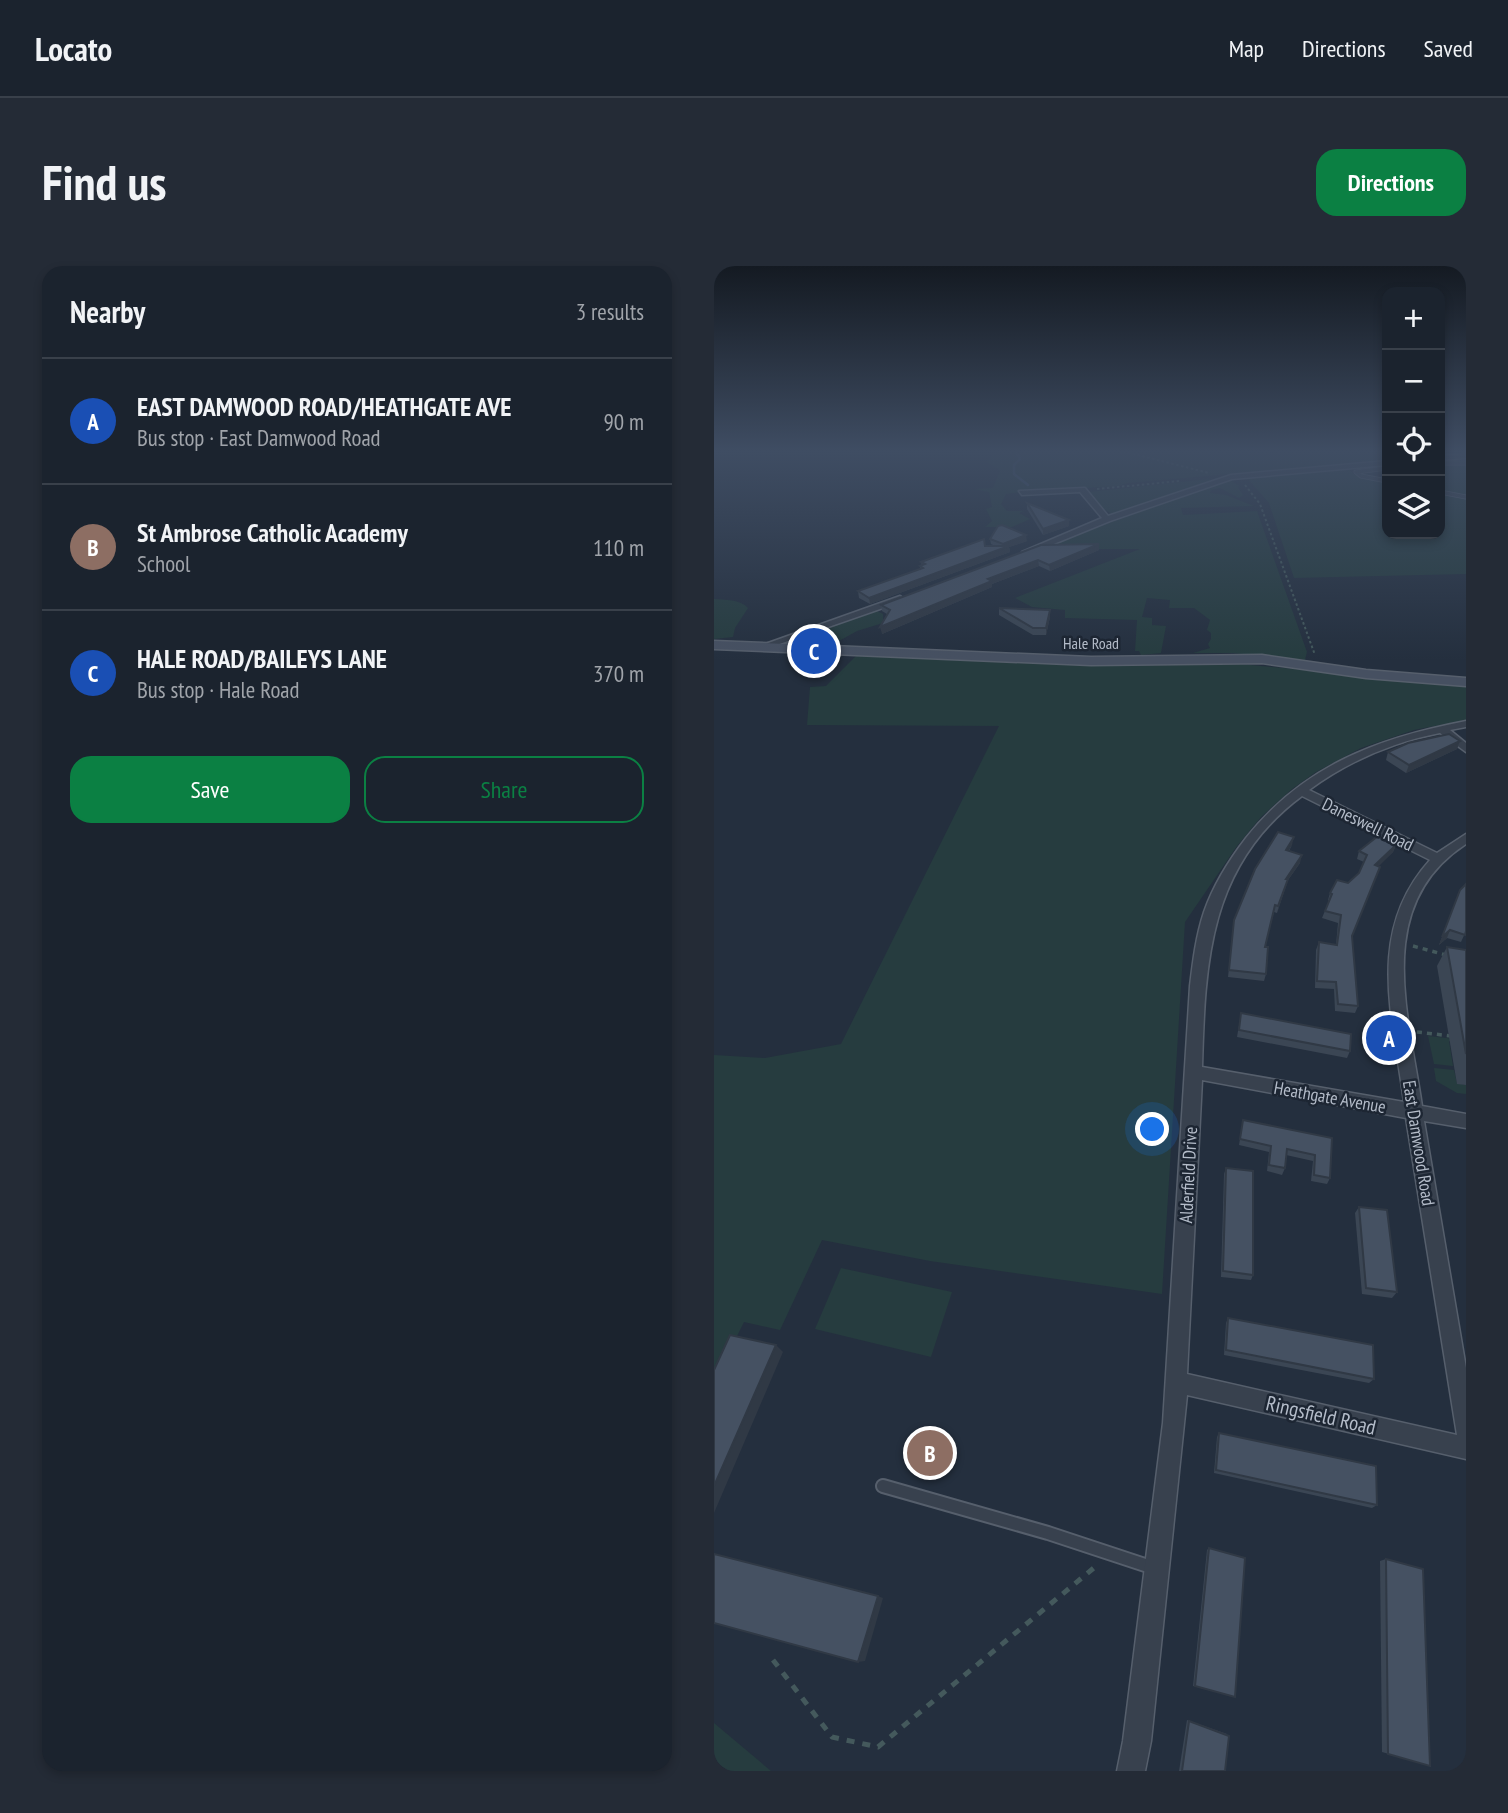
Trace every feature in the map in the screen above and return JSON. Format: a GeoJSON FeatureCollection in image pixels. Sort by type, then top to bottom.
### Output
{"type":"FeatureCollection","features":[{"type":"Feature","properties":{"kind":"street"},"geometry":{"type":"LineString","coordinates":[[1011,557],[1104,520]]}},
{"type":"Feature","properties":{"kind":"street"},"geometry":{"type":"LineString","coordinates":[[762,647],[908,596]]}},
{"type":"Feature","properties":{"kind":"street","name":"Hale Road"},"geometry":{"type":"LineString","coordinates":[[714,645],[1091,661],[1240,658],[1366,674],[1466,682]]}},
{"type":"Feature","properties":{"kind":"street","name":"Alderfield Drive"},"geometry":{"type":"LineString","coordinates":[[1131,1771],[1138,1741],[1176,1382],[1194,1072],[1208,921],[1218,893],[1245,845],[1275,810],[1299,790],[1334,767],[1375,747],[1440,728],[1466,724]]}},
{"type":"Feature","properties":{"kind":"street"},"geometry":{"type":"LineString","coordinates":[[1440,728],[1466,749]]}},
{"type":"Feature","properties":{"kind":"street","name":"Daneswell Road"},"geometry":{"type":"LineString","coordinates":[[1299,790],[1437,858]]}},
{"type":"Feature","properties":{"kind":"street","name":"East Damwood Road"},"geometry":{"type":"LineString","coordinates":[[1466,838],[1437,858],[1410,900],[1397,942],[1394,970],[1413,1112],[1466,1430]]}},
{"type":"Feature","properties":{"kind":"street","name":"Heathgate Avenue"},"geometry":{"type":"LineString","coordinates":[[1194,1072],[1466,1121]]}},
{"type":"Feature","properties":{"kind":"street","name":"Ringsfield Road"},"geometry":{"type":"LineString","coordinates":[[1176,1382],[1466,1448]]}},
{"type":"Feature","properties":{"kind":"lane"},"geometry":{"type":"LineString","coordinates":[[883,1486],[1048,1533],[1157,1568]]}},
{"type":"Feature","properties":{"kind":"path"},"geometry":{"type":"LineString","coordinates":[[1266,520],[1319,667]]}},
{"type":"Feature","properties":{"kind":"path"},"geometry":{"type":"LineString","coordinates":[[1397,942],[1454,957]]}},
{"type":"Feature","properties":{"kind":"path"},"geometry":{"type":"LineString","coordinates":[[1401,1031],[1453,1036]]}},
{"type":"Feature","properties":{"kind":"path"},"geometry":{"type":"LineString","coordinates":[[773,1660],[832,1737],[878,1747],[1095,1567]]}},
{"type":"Feature","properties":{"kind":"green space"},"geometry":{"type":"Polygon","coordinates":[[[992,520],[1027,520],[1012,527],[985,527],[992,520]]]}},
{"type":"Feature","properties":{"kind":"green space"},"geometry":{"type":"Polygon","coordinates":[[[1116,520],[1260,520],[1307,652],[1305,660],[1232,653],[1193,653],[1210,648],[1208,644],[1211,633],[1207,630],[1210,620],[1194,608],[1169,608],[1170,600],[1147,598],[1142,617],[1152,618],[1152,625],[1166,626],[1161,653],[1141,655],[1139,651],[1135,651],[1137,620],[1065,618],[1065,610],[1032,607],[1015,598],[1140,549],[1057,549],[1047,545],[1116,520]]]}},
{"type":"Feature","properties":{"kind":"green space"},"geometry":{"type":"Polygon","coordinates":[[[1275,520],[1382,520],[1382,539],[1445,539],[1445,520],[1466,520],[1466,574],[1294,578],[1275,520]]]}},
{"type":"Feature","properties":{"kind":"green space"},"geometry":{"type":"Polygon","coordinates":[[[714,599],[737,601],[748,608],[735,628],[733,637],[714,639],[714,599]]]}},
{"type":"Feature","properties":{"kind":"green space"},"geometry":{"type":"Polygon","coordinates":[[[875,610],[883,614],[883,623],[857,631],[839,641],[794,639],[875,610]]]}},
{"type":"Feature","properties":{"kind":"green space"},"geometry":{"type":"Polygon","coordinates":[[[858,654],[1219,662],[1466,685],[1466,720],[1414,730],[1361,748],[1316,772],[1292,789],[1261,817],[1237,846],[1185,922],[1162,1294],[930,1261],[822,1240],[780,1330],[744,1322],[718,1374],[714,1374],[714,1055],[765,1058],[841,1044],[999,726],[807,725],[810,687],[826,686],[858,654]]]}},
{"type":"Feature","properties":{"kind":"green space"},"geometry":{"type":"Polygon","coordinates":[[[1428,1036],[1466,1040],[1466,1043],[1449,1041],[1453,1066],[1434,1064],[1428,1036]]]}},
{"type":"Feature","properties":{"kind":"green space"},"geometry":{"type":"Polygon","coordinates":[[[1434,1068],[1454,1070],[1457,1083],[1466,1085],[1466,1094],[1457,1093],[1436,1081],[1434,1068]]]}},
{"type":"Feature","properties":{"kind":"green space"},"geometry":{"type":"Polygon","coordinates":[[[841,1268],[952,1292],[931,1357],[815,1329],[841,1268]]]}},
{"type":"Feature","properties":{"kind":"green space"},"geometry":{"type":"Polygon","coordinates":[[[714,1723],[771,1771],[714,1771],[714,1723]]]}},
{"type":"Feature","properties":{"kind":"building"},"geometry":{"type":"Polygon","coordinates":[[[1038,520],[1068,520],[1043,529],[1038,520]]]}},
{"type":"Feature","properties":{"kind":"building"},"geometry":{"type":"Polygon","coordinates":[[[1002,525],[1026,535],[1003,544],[990,539],[998,526],[1002,525]]]}},
{"type":"Feature","properties":{"kind":"building"},"geometry":{"type":"Polygon","coordinates":[[[984,539],[985,546],[1009,546],[869,598],[858,591],[923,568],[920,566],[925,564],[921,562],[984,539]]]}},
{"type":"Feature","properties":{"kind":"building"},"geometry":{"type":"Polygon","coordinates":[[[1099,544],[1049,565],[1038,560],[880,627],[890,610],[881,605],[1041,545],[1099,544]]]}},
{"type":"Feature","properties":{"kind":"building"},"geometry":{"type":"Polygon","coordinates":[[[999,608],[1050,610],[1046,628],[1033,628],[999,608]]]}},
{"type":"Feature","properties":{"kind":"building"},"geometry":{"type":"Polygon","coordinates":[[[1449,734],[1460,741],[1409,765],[1388,752],[1408,743],[1449,734]]]}},
{"type":"Feature","properties":{"kind":"building"},"geometry":{"type":"Polygon","coordinates":[[[1278,832],[1294,837],[1286,850],[1302,855],[1286,879],[1278,906],[1275,905],[1265,947],[1268,947],[1266,974],[1229,970],[1234,920],[1255,869],[1278,832]]]}},
{"type":"Feature","properties":{"kind":"building"},"geometry":{"type":"Polygon","coordinates":[[[1378,836],[1396,845],[1375,865],[1380,867],[1352,936],[1358,1006],[1338,1004],[1336,982],[1317,981],[1319,942],[1337,945],[1341,915],[1325,911],[1337,880],[1348,883],[1359,873],[1367,855],[1359,851],[1378,836]]]}},
{"type":"Feature","properties":{"kind":"building"},"geometry":{"type":"Polygon","coordinates":[[[1466,884],[1465,935],[1450,930],[1442,937],[1460,890],[1466,884]]]}},
{"type":"Feature","properties":{"kind":"building"},"geometry":{"type":"Polygon","coordinates":[[[1447,947],[1466,950],[1466,1054],[1447,947]]]}},
{"type":"Feature","properties":{"kind":"building"},"geometry":{"type":"Polygon","coordinates":[[[1241,1013],[1351,1034],[1350,1051],[1239,1030],[1241,1013]]]}},
{"type":"Feature","properties":{"kind":"building"},"geometry":{"type":"Polygon","coordinates":[[[1243,1120],[1332,1138],[1330,1178],[1314,1175],[1315,1155],[1287,1149],[1285,1168],[1269,1165],[1271,1146],[1240,1139],[1243,1120]]]}},
{"type":"Feature","properties":{"kind":"building"},"geometry":{"type":"Polygon","coordinates":[[[1226,1168],[1253,1171],[1253,1275],[1223,1271],[1226,1168]]]}},
{"type":"Feature","properties":{"kind":"building"},"geometry":{"type":"Polygon","coordinates":[[[1359,1207],[1387,1210],[1397,1292],[1366,1288],[1359,1207]]]}},
{"type":"Feature","properties":{"kind":"building"},"geometry":{"type":"Polygon","coordinates":[[[1228,1318],[1373,1345],[1374,1379],[1226,1350],[1228,1318]]]}},
{"type":"Feature","properties":{"kind":"building"},"geometry":{"type":"Polygon","coordinates":[[[730,1335],[776,1345],[714,1486],[714,1370],[730,1335]]]}},
{"type":"Feature","properties":{"kind":"building"},"geometry":{"type":"Polygon","coordinates":[[[1219,1433],[1376,1466],[1377,1505],[1216,1470],[1219,1433]]]}},
{"type":"Feature","properties":{"kind":"building"},"geometry":{"type":"Polygon","coordinates":[[[1209,1548],[1245,1558],[1235,1697],[1195,1686],[1209,1548]]]}},
{"type":"Feature","properties":{"kind":"building"},"geometry":{"type":"Polygon","coordinates":[[[714,1554],[878,1596],[858,1662],[714,1623],[714,1554]]]}},
{"type":"Feature","properties":{"kind":"building"},"geometry":{"type":"Polygon","coordinates":[[[1386,1559],[1423,1569],[1430,1766],[1388,1754],[1386,1559]]]}},
{"type":"Feature","properties":{"kind":"building"},"geometry":{"type":"Polygon","coordinates":[[[1189,1721],[1229,1736],[1225,1771],[1182,1771],[1189,1721]]]}},
{"type":"Feature","properties":{"kind":"place","name":"HALE ROAD/BAILEYS LANE"},"geometry":{"type":"Point","coordinates":[814,651]}},
{"type":"Feature","properties":{"kind":"place","name":"EAST DAMWOOD ROAD/HEATHGATE AVE"},"geometry":{"type":"Point","coordinates":[1389,1038]}},
{"type":"Feature","properties":{"kind":"place","name":"St Ambrose Catholic Academy"},"geometry":{"type":"Point","coordinates":[930,1453]}}]}
